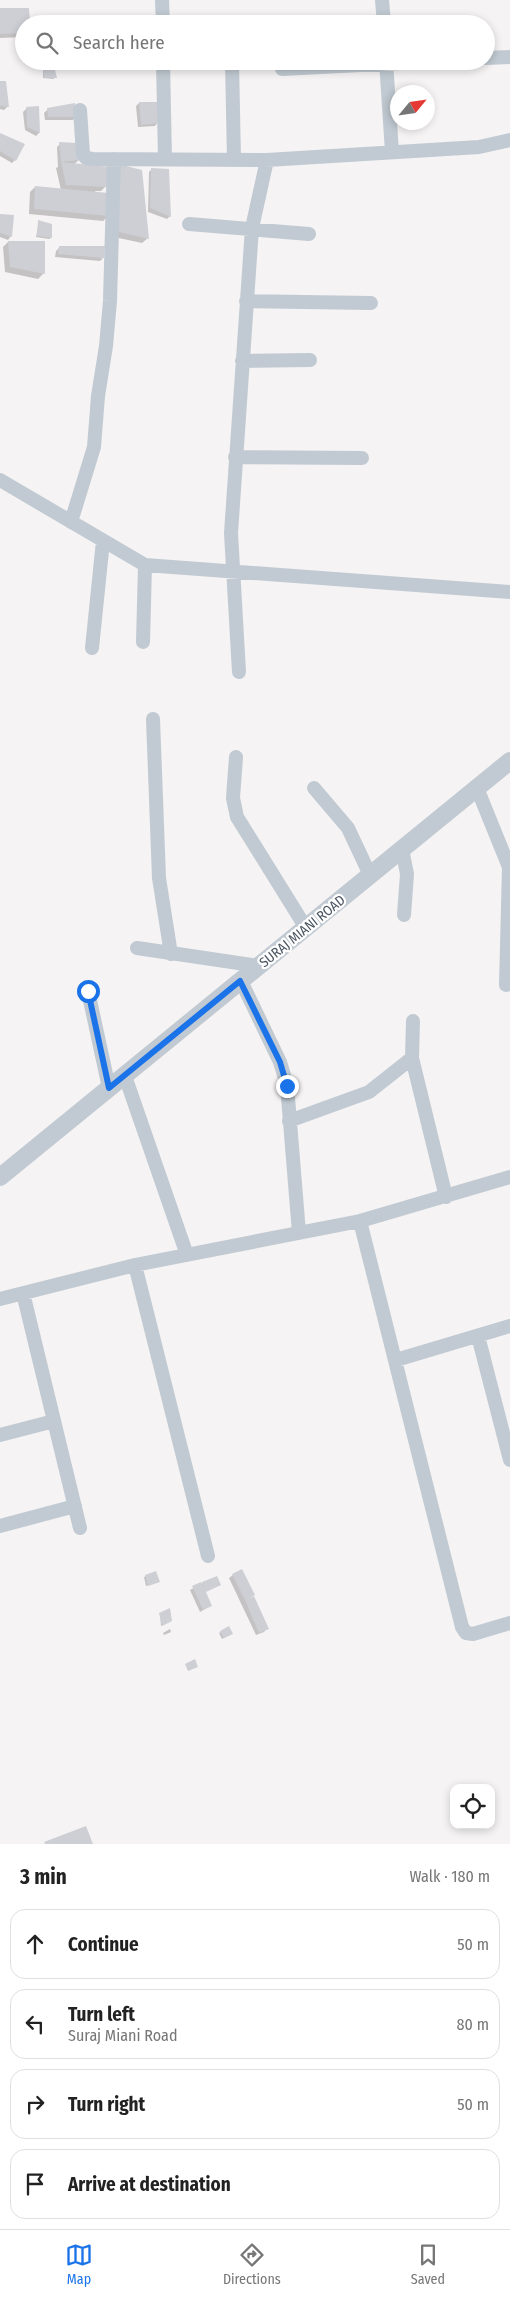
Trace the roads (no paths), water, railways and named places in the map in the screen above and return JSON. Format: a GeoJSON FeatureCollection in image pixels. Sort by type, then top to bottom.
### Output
{"type":"FeatureCollection","features":[{"type":"Feature","properties":{"kind":"street"},"geometry":{"type":"LineString","coordinates":[[162,0],[163,15]]}},
{"type":"Feature","properties":{"kind":"street"},"geometry":{"type":"LineString","coordinates":[[382,0],[383,15]]}},
{"type":"Feature","properties":{"kind":"street"},"geometry":{"type":"LineString","coordinates":[[495,58],[510,57]]}},
{"type":"Feature","properties":{"kind":"street"},"geometry":{"type":"LineString","coordinates":[[163,70],[165,159]]}},
{"type":"Feature","properties":{"kind":"street"},"geometry":{"type":"LineString","coordinates":[[232,70],[234,160]]}},
{"type":"Feature","properties":{"kind":"street"},"geometry":{"type":"LineString","coordinates":[[386,70],[392,152]]}},
{"type":"Feature","properties":{"kind":"street"},"geometry":{"type":"LineString","coordinates":[[80,110],[83,154],[86,158],[93,159],[267,160],[479,147],[510,140]]}},
{"type":"Feature","properties":{"kind":"street"},"geometry":{"type":"LineString","coordinates":[[71,522],[94,446],[98,396],[106,346],[110,301],[114,159]]}},
{"type":"Feature","properties":{"kind":"street"},"geometry":{"type":"LineString","coordinates":[[239,672],[231,533],[235,457],[252,228],[267,160]]}},
{"type":"Feature","properties":{"kind":"street"},"geometry":{"type":"LineString","coordinates":[[189,224],[309,234]]}},
{"type":"Feature","properties":{"kind":"street"},"geometry":{"type":"LineString","coordinates":[[246,301],[370,303]]}},
{"type":"Feature","properties":{"kind":"street"},"geometry":{"type":"LineString","coordinates":[[242,361],[310,360]]}},
{"type":"Feature","properties":{"kind":"street"},"geometry":{"type":"LineString","coordinates":[[235,457],[362,458]]}},
{"type":"Feature","properties":{"kind":"street"},"geometry":{"type":"LineString","coordinates":[[0,480],[145,565],[510,592]]}},
{"type":"Feature","properties":{"kind":"street"},"geometry":{"type":"LineString","coordinates":[[92,648],[103,541]]}},
{"type":"Feature","properties":{"kind":"street"},"geometry":{"type":"LineString","coordinates":[[143,642],[145,565]]}},
{"type":"Feature","properties":{"kind":"street"},"geometry":{"type":"LineString","coordinates":[[153,719],[159,878],[171,954]]}},
{"type":"Feature","properties":{"kind":"street"},"geometry":{"type":"LineString","coordinates":[[236,757],[232,798],[238,817],[306,928]]}},
{"type":"Feature","properties":{"kind":"street","name":"SURAJ MIANI ROAD"},"geometry":{"type":"LineString","coordinates":[[0,1177],[510,761]]}},
{"type":"Feature","properties":{"kind":"street"},"geometry":{"type":"LineString","coordinates":[[314,788],[348,828],[370,875]]}},
{"type":"Feature","properties":{"kind":"street"},"geometry":{"type":"LineString","coordinates":[[477,788],[509,867],[506,985]]}},
{"type":"Feature","properties":{"kind":"street"},"geometry":{"type":"LineString","coordinates":[[402,849],[406,865],[404,915]]}},
{"type":"Feature","properties":{"kind":"street"},"geometry":{"type":"LineString","coordinates":[[137,948],[259,966]]}},
{"type":"Feature","properties":{"kind":"street"},"geometry":{"type":"LineString","coordinates":[[240,981],[280,1062],[287,1086],[299,1233]]}},
{"type":"Feature","properties":{"kind":"street"},"geometry":{"type":"LineString","coordinates":[[88,991],[109,1088]]}},
{"type":"Feature","properties":{"kind":"street"},"geometry":{"type":"LineString","coordinates":[[413,1021],[412,1058],[446,1197]]}},
{"type":"Feature","properties":{"kind":"street"},"geometry":{"type":"LineString","coordinates":[[289,1121],[369,1092],[412,1058]]}},
{"type":"Feature","properties":{"kind":"street"},"geometry":{"type":"LineString","coordinates":[[125,1076],[187,1255]]}},
{"type":"Feature","properties":{"kind":"street"},"geometry":{"type":"LineString","coordinates":[[0,1299],[135,1265],[360,1221],[510,1177]]}},
{"type":"Feature","properties":{"kind":"street"},"geometry":{"type":"LineString","coordinates":[[360,1221],[462,1626],[466,1633],[473,1634],[510,1623]]}},
{"type":"Feature","properties":{"kind":"street"},"geometry":{"type":"LineString","coordinates":[[135,1265],[208,1556]]}},
{"type":"Feature","properties":{"kind":"street"},"geometry":{"type":"LineString","coordinates":[[23,1293],[80,1528]]}},
{"type":"Feature","properties":{"kind":"street"},"geometry":{"type":"LineString","coordinates":[[396,1360],[510,1326]]}},
{"type":"Feature","properties":{"kind":"street"},"geometry":{"type":"LineString","coordinates":[[478,1336],[510,1460]]}},
{"type":"Feature","properties":{"kind":"street"},"geometry":{"type":"LineString","coordinates":[[0,1435],[54,1421]]}},
{"type":"Feature","properties":{"kind":"street"},"geometry":{"type":"LineString","coordinates":[[0,1526],[75,1506]]}}]}
